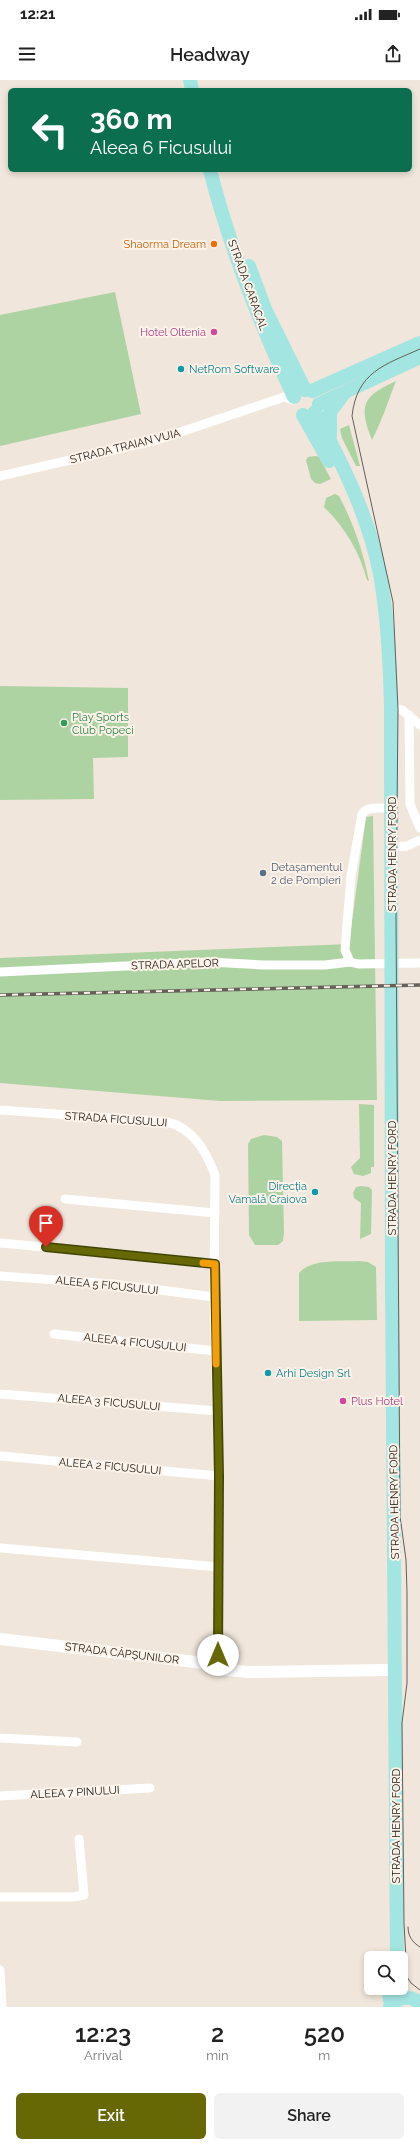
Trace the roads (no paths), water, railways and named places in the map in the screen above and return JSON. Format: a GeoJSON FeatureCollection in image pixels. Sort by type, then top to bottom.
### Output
{"type":"FeatureCollection","features":[{"type":"Feature","properties":{"kind":"main road","name":"STRADA CARACAL"},"geometry":{"type":"LineString","coordinates":[[211,172],[231,242],[250,297],[301,394]]}},
{"type":"Feature","properties":{"kind":"main road","name":"STRADA CARACAL"},"geometry":{"type":"LineString","coordinates":[[219,172],[243,251],[265,309],[285,350],[301,394]]}},
{"type":"Feature","properties":{"kind":"main road"},"geometry":{"type":"LineString","coordinates":[[420,343],[301,394],[295,408],[312,410],[347,389],[420,357]]}},
{"type":"Feature","properties":{"kind":"main road"},"geometry":{"type":"LineString","coordinates":[[285,350],[301,372],[310,379],[333,381]]}},
{"type":"Feature","properties":{"kind":"main road"},"geometry":{"type":"LineString","coordinates":[[332,446],[329,418],[334,405],[347,389]]}},
{"type":"Feature","properties":{"kind":"main road"},"geometry":{"type":"LineString","coordinates":[[301,394],[317,396],[312,410]]}},
{"type":"Feature","properties":{"kind":"main road","name":"STRADA HENRY FORD"},"geometry":{"type":"LineString","coordinates":[[312,410],[332,446],[356,498],[378,567],[387,621],[391,707],[392,1279],[397,1951]]}},
{"type":"Feature","properties":{"kind":"main road","name":"STRADA HENRY FORD"},"geometry":{"type":"LineString","coordinates":[[312,410],[366,544],[372,570],[380,639],[384,706],[387,1951]]}},
{"type":"Feature","properties":{"kind":"main road"},"geometry":{"type":"LineString","coordinates":[[389,1995],[391,2006],[401,1998],[409,1996]]}},
{"type":"Feature","properties":{"kind":"street","name":"STRADA TRAIAN VUIA"},"geometry":{"type":"LineString","coordinates":[[0,476],[174,435],[284,397],[301,394]]}},
{"type":"Feature","properties":{"kind":"street"},"geometry":{"type":"LineString","coordinates":[[391,707],[402,710],[410,715],[420,725]]}},
{"type":"Feature","properties":{"kind":"street"},"geometry":{"type":"LineString","coordinates":[[410,715],[410,804],[420,828]]}},
{"type":"Feature","properties":{"kind":"street"},"geometry":{"type":"LineString","coordinates":[[350,962],[345,950],[351,876],[362,814],[365,810],[370,808],[384,808]]}},
{"type":"Feature","properties":{"kind":"street"},"geometry":{"type":"LineString","coordinates":[[392,847],[407,846],[420,840]]}},
{"type":"Feature","properties":{"kind":"street","name":"STRADA APELOR"},"geometry":{"type":"LineString","coordinates":[[0,972],[193,962],[325,965],[350,962],[374,964],[417,963]]}},
{"type":"Feature","properties":{"kind":"street","name":"STRADA FICUSULUI"},"geometry":{"type":"LineString","coordinates":[[0,1110],[167,1122],[178,1125],[199,1144],[208,1158],[215,1175],[214,1297],[219,1476],[218,1669]]}},
{"type":"Feature","properties":{"kind":"street"},"geometry":{"type":"LineString","coordinates":[[65,1199],[215,1213]]}},
{"type":"Feature","properties":{"kind":"street"},"geometry":{"type":"LineString","coordinates":[[0,1243],[215,1264]]}},
{"type":"Feature","properties":{"kind":"street","name":"ALEEA 5 FICUSULUI"},"geometry":{"type":"LineString","coordinates":[[0,1276],[113,1284],[214,1297]]}},
{"type":"Feature","properties":{"kind":"street","name":"ALEEA 4 FICUSULUI"},"geometry":{"type":"LineString","coordinates":[[54,1334],[216,1351]]}},
{"type":"Feature","properties":{"kind":"street","name":"ALEEA 3 FICUSULUI"},"geometry":{"type":"LineString","coordinates":[[0,1394],[218,1411]]}},
{"type":"Feature","properties":{"kind":"street","name":"ALEEA 2 FICUSULUI"},"geometry":{"type":"LineString","coordinates":[[0,1456],[219,1476]]}},
{"type":"Feature","properties":{"kind":"street"},"geometry":{"type":"LineString","coordinates":[[1,1548],[219,1567]]}},
{"type":"Feature","properties":{"kind":"street","name":"STRADA CĂPȘUNILOR"},"geometry":{"type":"LineString","coordinates":[[0,1639],[204,1663],[218,1669],[248,1672],[387,1670]]}},
{"type":"Feature","properties":{"kind":"street"},"geometry":{"type":"LineString","coordinates":[[0,1738],[77,1742]]}},
{"type":"Feature","properties":{"kind":"street","name":"ALEEA 7 PINULUI"},"geometry":{"type":"LineString","coordinates":[[0,1796],[150,1788]]}},
{"type":"Feature","properties":{"kind":"street"},"geometry":{"type":"LineString","coordinates":[[0,1896],[73,1897],[84,1895],[80,1840]]}},
{"type":"Feature","properties":{"kind":"street"},"geometry":{"type":"LineString","coordinates":[[0,1970],[2,2007]]}},
{"type":"Feature","properties":{"kind":"tram line"},"geometry":{"type":"LineString","coordinates":[[420,349],[395,360],[374,372],[360,389],[355,401],[352,416],[393,602],[398,709],[396,917],[400,1516],[406,1560],[407,1592],[407,1683],[402,1723],[404,1923],[407,1977],[411,1983],[420,1990]]}},
{"type":"Feature","properties":{"kind":"tram line"},"geometry":{"type":"LineString","coordinates":[[408,1927],[411,1938],[420,1947]]}},
{"type":"Feature","properties":{"kind":"railway"},"geometry":{"type":"LineString","coordinates":[[0,995],[420,985]]}},
{"type":"Feature","properties":{"kind":"place","name":"Shaorma Dream"},"geometry":{"type":"Point","coordinates":[214,244]}},
{"type":"Feature","properties":{"kind":"place","name":"Hotel Oltenia"},"geometry":{"type":"Point","coordinates":[214,332]}},
{"type":"Feature","properties":{"kind":"place","name":"NetRom Software"},"geometry":{"type":"Point","coordinates":[181,369]}},
{"type":"Feature","properties":{"kind":"place","name":"Play Sports Club Popeci"},"geometry":{"type":"Point","coordinates":[64,723]}},
{"type":"Feature","properties":{"kind":"place","name":"Detașamentul 2 de Pompieri"},"geometry":{"type":"Point","coordinates":[263,873]}},
{"type":"Feature","properties":{"kind":"place","name":"Direcția Vamală Craiova"},"geometry":{"type":"Point","coordinates":[315,1192]}},
{"type":"Feature","properties":{"kind":"place","name":"Arhi Design Srl"},"geometry":{"type":"Point","coordinates":[268,1373]}},
{"type":"Feature","properties":{"kind":"place","name":"Plus Hotel"},"geometry":{"type":"Point","coordinates":[343,1401]}}]}
